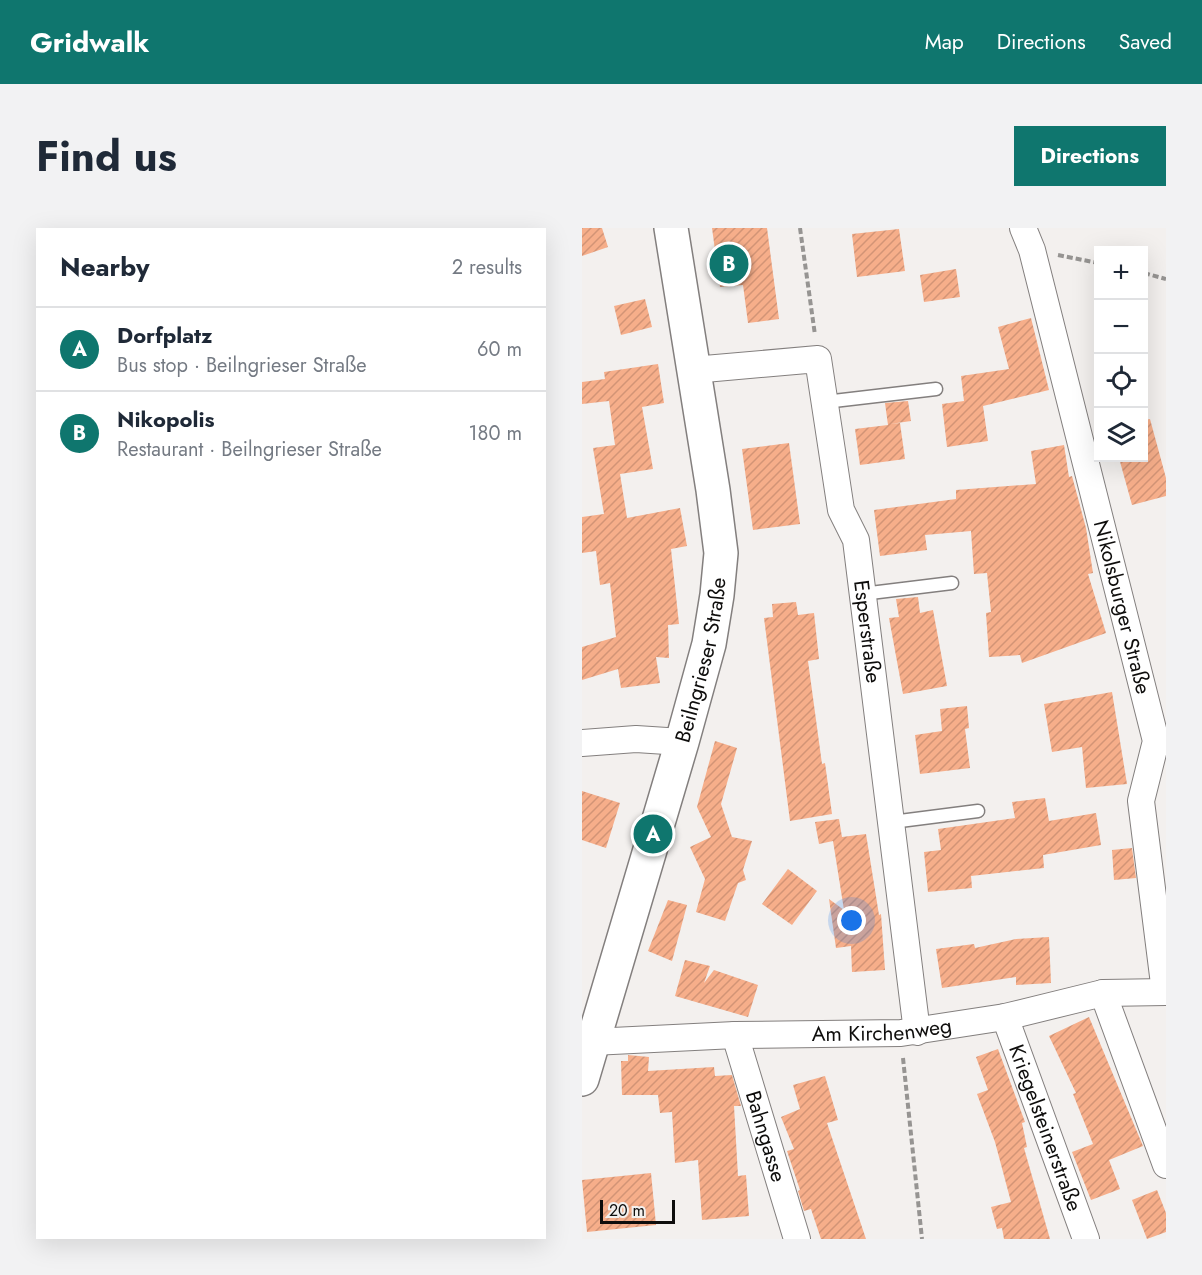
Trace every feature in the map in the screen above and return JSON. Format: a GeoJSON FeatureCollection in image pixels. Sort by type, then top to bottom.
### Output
{"type":"FeatureCollection","features":[{"type":"Feature","properties":{"kind":"main road","name":"Beilngrieser Straße"},"geometry":{"type":"LineString","coordinates":[[582,1079],[682,742],[709,644],[717,595],[721,553],[713,489],[671,228]]}},
{"type":"Feature","properties":{"kind":"street","name":"Nikolsburger Straße"},"geometry":{"type":"LineString","coordinates":[[1027,239],[1156,741],[1141,801],[1166,992]]}},
{"type":"Feature","properties":{"kind":"street"},"geometry":{"type":"LineString","coordinates":[[693,370],[818,359]]}},
{"type":"Feature","properties":{"kind":"street","name":"Esperstraße"},"geometry":{"type":"LineString","coordinates":[[818,359],[841,510],[855,540],[892,822],[909,1032]]}},
{"type":"Feature","properties":{"kind":"street"},"geometry":{"type":"LineString","coordinates":[[582,743],[636,739],[682,742]]}},
{"type":"Feature","properties":{"kind":"street","name":"Am Kirchenweg"},"geometry":{"type":"LineString","coordinates":[[592,1042],[735,1035],[909,1032],[1005,1017],[1103,993],[1166,992]]}},
{"type":"Feature","properties":{"kind":"street"},"geometry":{"type":"LineString","coordinates":[[1103,993],[1166,1166]]}},
{"type":"Feature","properties":{"kind":"street","name":"Kriegelsteinerstraße"},"geometry":{"type":"LineString","coordinates":[[1005,1017],[1086,1239]]}},
{"type":"Feature","properties":{"kind":"street","name":"Bahngasse"},"geometry":{"type":"LineString","coordinates":[[735,1035],[797,1239]]}},
{"type":"Feature","properties":{"kind":"lane"},"geometry":{"type":"LineString","coordinates":[[825,402],[936,389]]}},
{"type":"Feature","properties":{"kind":"lane"},"geometry":{"type":"LineString","coordinates":[[862,594],[952,583]]}},
{"type":"Feature","properties":{"kind":"lane"},"geometry":{"type":"LineString","coordinates":[[892,822],[978,811]]}},
{"type":"Feature","properties":{"kind":"path"},"geometry":{"type":"LineString","coordinates":[[800,228],[818,359]]}},
{"type":"Feature","properties":{"kind":"path"},"geometry":{"type":"LineString","coordinates":[[1027,239],[1094,262]]}},
{"type":"Feature","properties":{"kind":"path"},"geometry":{"type":"LineString","coordinates":[[1148,274],[1166,279]]}},
{"type":"Feature","properties":{"kind":"path"},"geometry":{"type":"LineString","coordinates":[[909,1032],[922,1239]]}},
{"type":"Feature","properties":{"kind":"building"},"geometry":{"type":"Polygon","coordinates":[[[582,228],[602,228],[608,247],[582,256],[582,228]]]}},
{"type":"Feature","properties":{"kind":"building"},"geometry":{"type":"Polygon","coordinates":[[[712,228],[767,228],[779,319],[748,323],[743,285],[720,287],[712,228]]]}},
{"type":"Feature","properties":{"kind":"building"},"geometry":{"type":"Polygon","coordinates":[[[899,229],[905,271],[857,277],[852,234],[899,229]]]}},
{"type":"Feature","properties":{"kind":"building"},"geometry":{"type":"Polygon","coordinates":[[[956,269],[960,297],[924,302],[920,275],[956,269]]]}},
{"type":"Feature","properties":{"kind":"building"},"geometry":{"type":"Polygon","coordinates":[[[645,299],[652,327],[621,335],[614,306],[645,299]]]}},
{"type":"Feature","properties":{"kind":"building"},"geometry":{"type":"Polygon","coordinates":[[[1031,318],[1049,390],[983,406],[988,441],[947,447],[942,404],[964,401],[961,376],[1009,369],[998,327],[1031,318]]]}},
{"type":"Feature","properties":{"kind":"building"},"geometry":{"type":"Polygon","coordinates":[[[658,364],[664,403],[642,407],[653,469],[620,474],[627,518],[680,508],[687,546],[671,549],[679,624],[668,625],[669,658],[656,657],[660,683],[621,688],[618,669],[582,680],[582,647],[616,637],[610,583],[600,585],[596,551],[582,553],[582,517],[604,514],[593,448],[615,445],[609,401],[582,404],[582,382],[605,379],[604,372],[658,364]]]}},
{"type":"Feature","properties":{"kind":"building"},"geometry":{"type":"Polygon","coordinates":[[[908,401],[911,421],[890,424],[900,423],[905,459],[860,465],[855,429],[888,425],[885,403],[908,401]]]}},
{"type":"Feature","properties":{"kind":"building"},"geometry":{"type":"Polygon","coordinates":[[[1148,419],[1150,419],[1166,478],[1166,496],[1132,505],[1120,462],[1148,462],[1148,419]]]}},
{"type":"Feature","properties":{"kind":"building"},"geometry":{"type":"Polygon","coordinates":[[[789,443],[800,524],[753,530],[742,449],[789,443]]]}},
{"type":"Feature","properties":{"kind":"building"},"geometry":{"type":"Polygon","coordinates":[[[1064,445],[1069,477],[1072,476],[1086,528],[1093,573],[1088,574],[1106,633],[1022,663],[1020,655],[989,657],[986,613],[991,612],[987,573],[974,574],[971,531],[925,535],[927,550],[880,556],[874,510],[956,499],[956,490],[1036,484],[1031,451],[1064,445]]]}},
{"type":"Feature","properties":{"kind":"building"},"geometry":{"type":"Polygon","coordinates":[[[918,597],[920,613],[933,610],[947,686],[903,694],[889,618],[899,617],[896,599],[918,597]]]}},
{"type":"Feature","properties":{"kind":"building"},"geometry":{"type":"Polygon","coordinates":[[[796,602],[798,615],[814,613],[819,659],[808,661],[822,764],[825,763],[832,814],[790,821],[764,618],[773,617],[772,604],[796,602]]]}},
{"type":"Feature","properties":{"kind":"building"},"geometry":{"type":"Polygon","coordinates":[[[1112,692],[1127,784],[1086,788],[1082,747],[1052,752],[1044,704],[1112,692]]]}},
{"type":"Feature","properties":{"kind":"building"},"geometry":{"type":"Polygon","coordinates":[[[967,706],[969,728],[965,729],[970,768],[920,774],[915,735],[942,731],[940,709],[967,706]]]}},
{"type":"Feature","properties":{"kind":"building"},"geometry":{"type":"Polygon","coordinates":[[[715,741],[737,748],[721,804],[732,837],[752,841],[743,870],[746,880],[738,883],[725,921],[696,912],[705,879],[690,847],[711,837],[697,807],[715,741]]]}},
{"type":"Feature","properties":{"kind":"building"},"geometry":{"type":"Polygon","coordinates":[[[582,791],[620,803],[606,848],[582,840],[582,791]]]}},
{"type":"Feature","properties":{"kind":"building"},"geometry":{"type":"Polygon","coordinates":[[[1045,798],[1049,821],[1096,813],[1101,845],[1043,855],[1044,868],[971,876],[972,888],[928,892],[924,852],[941,850],[938,829],[1015,818],[1012,802],[1045,798]]]}},
{"type":"Feature","properties":{"kind":"building"},"geometry":{"type":"Polygon","coordinates":[[[839,819],[842,837],[866,834],[879,915],[881,914],[885,970],[852,972],[851,946],[836,948],[829,899],[844,910],[833,841],[819,844],[815,822],[839,819]]]}},
{"type":"Feature","properties":{"kind":"building"},"geometry":{"type":"Polygon","coordinates":[[[1132,848],[1136,878],[1114,880],[1112,850],[1132,848]]]}},
{"type":"Feature","properties":{"kind":"building"},"geometry":{"type":"Polygon","coordinates":[[[788,869],[817,891],[792,925],[762,904],[788,869]]]}},
{"type":"Feature","properties":{"kind":"building"},"geometry":{"type":"Polygon","coordinates":[[[668,900],[687,905],[672,961],[648,951],[668,900]]]}},
{"type":"Feature","properties":{"kind":"building"},"geometry":{"type":"Polygon","coordinates":[[[1049,937],[1051,983],[1016,985],[1016,977],[942,988],[936,949],[974,944],[975,948],[1016,939],[1049,937]]]}},
{"type":"Feature","properties":{"kind":"building"},"geometry":{"type":"Polygon","coordinates":[[[685,960],[710,966],[704,983],[714,970],[758,985],[748,1017],[675,996],[685,960]]]}},
{"type":"Feature","properties":{"kind":"building"},"geometry":{"type":"Polygon","coordinates":[[[1089,1017],[1143,1146],[1109,1160],[1120,1189],[1091,1200],[1072,1152],[1093,1144],[1073,1094],[1076,1093],[1049,1036],[1089,1017]]]}},
{"type":"Feature","properties":{"kind":"building"},"geometry":{"type":"Polygon","coordinates":[[[998,1049],[1025,1122],[1022,1123],[1027,1147],[1024,1148],[1050,1239],[1004,1239],[1002,1228],[997,1229],[991,1207],[1011,1202],[995,1142],[977,1094],[988,1090],[976,1057],[998,1049]]]}},
{"type":"Feature","properties":{"kind":"building"},"geometry":{"type":"Polygon","coordinates":[[[628,1055],[649,1057],[648,1071],[714,1067],[715,1076],[732,1075],[741,1106],[734,1106],[738,1176],[746,1175],[749,1216],[702,1220],[698,1160],[675,1163],[672,1112],[660,1113],[658,1095],[622,1095],[621,1061],[628,1061],[628,1055]]]}},
{"type":"Feature","properties":{"kind":"building"},"geometry":{"type":"Polygon","coordinates":[[[825,1076],[838,1120],[827,1123],[866,1239],[821,1239],[811,1209],[804,1211],[798,1191],[800,1190],[787,1151],[794,1149],[781,1117],[800,1109],[793,1085],[825,1076]]]}},
{"type":"Feature","properties":{"kind":"building"},"geometry":{"type":"Polygon","coordinates":[[[651,1173],[656,1225],[587,1232],[582,1180],[651,1173]]]}},
{"type":"Feature","properties":{"kind":"building"},"geometry":{"type":"Polygon","coordinates":[[[1157,1190],[1166,1213],[1166,1232],[1147,1239],[1132,1200],[1157,1190]]]}},
{"type":"Feature","properties":{"kind":"place","name":"Nikopolis"},"geometry":{"type":"Point","coordinates":[729,264]}},
{"type":"Feature","properties":{"kind":"place","name":"Dorfplatz"},"geometry":{"type":"Point","coordinates":[653,834]}}]}
